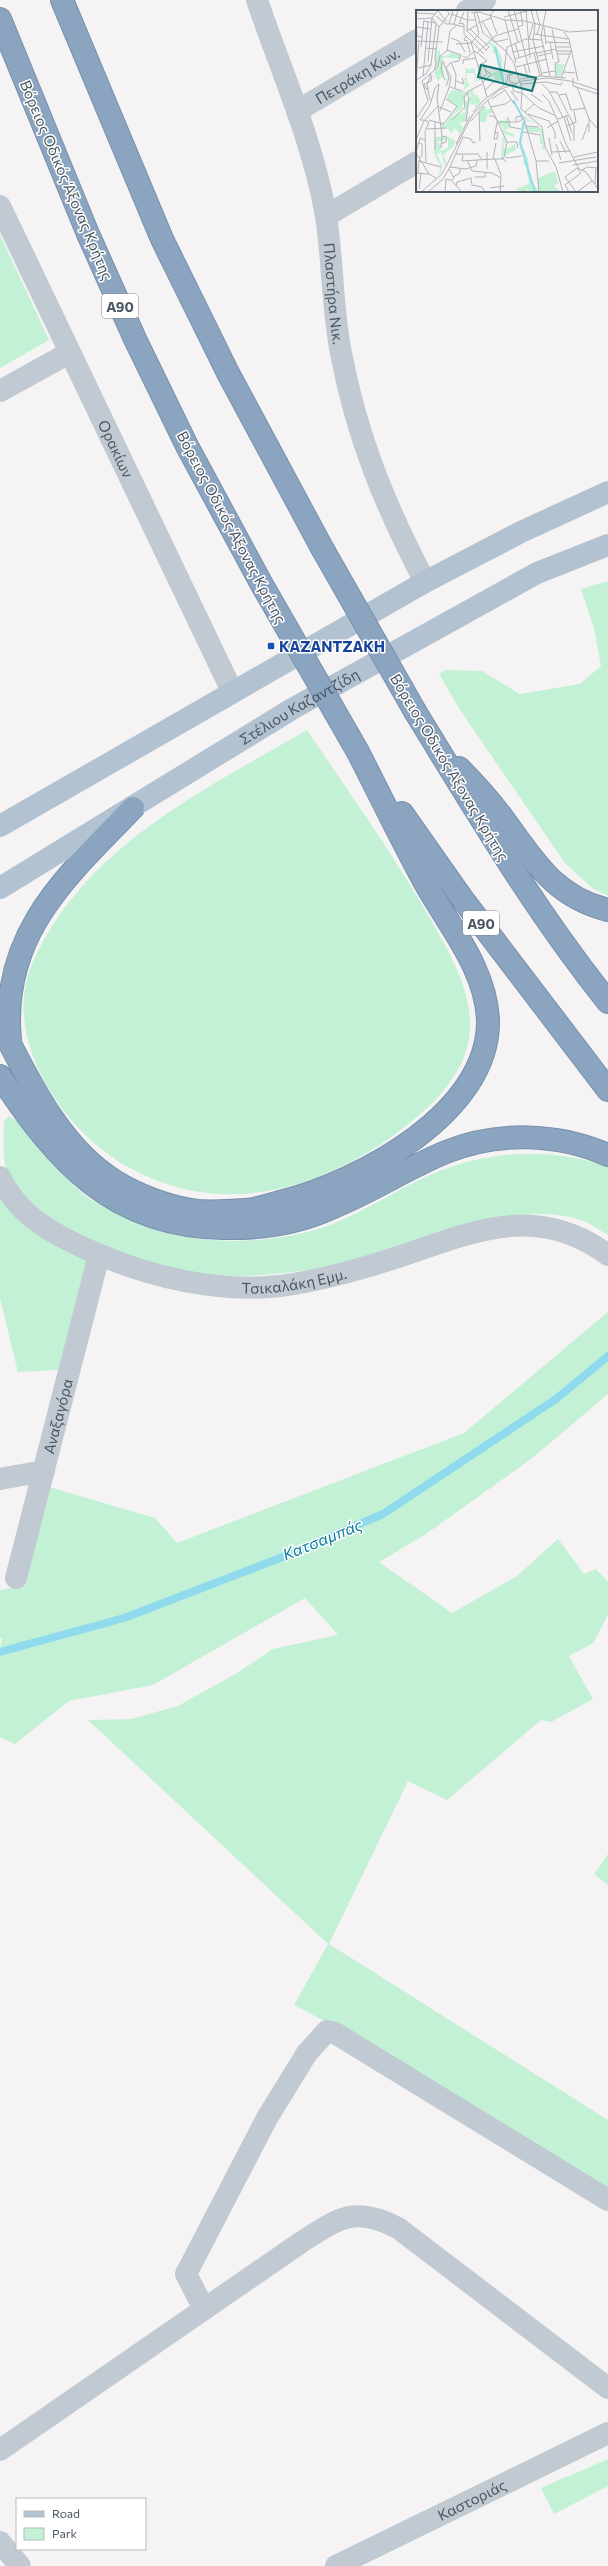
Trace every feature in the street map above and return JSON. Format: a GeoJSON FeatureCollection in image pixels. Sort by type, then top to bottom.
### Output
{"type":"FeatureCollection","features":[{"type":"Feature","properties":{"kind":"highway","name":"Βόρειος Οδικός Άξονας Κρήτης"},"geometry":{"type":"LineString","coordinates":[[62,0],[162,239],[228,373],[322,548],[416,713],[483,825],[562,942],[608,1002]]}},
{"type":"Feature","properties":{"kind":"highway","name":"Βόρειος Οδικός Άξονας Κρήτης"},"geometry":{"type":"LineString","coordinates":[[0,19],[88,234],[135,339],[187,446],[261,583],[358,752],[461,897],[608,1090]]}},
{"type":"Feature","properties":{"kind":"highway"},"geometry":{"type":"LineString","coordinates":[[436,745],[491,803],[548,879],[569,895],[608,910]]}},
{"type":"Feature","properties":{"kind":"highway"},"geometry":{"type":"LineString","coordinates":[[0,1024],[50,1116],[82,1154],[115,1182],[152,1198],[197,1211],[249,1210],[316,1192],[380,1162],[433,1124],[466,1086],[483,1052],[487,1036],[485,1001],[471,960],[422,878],[358,752]]}},
{"type":"Feature","properties":{"kind":"highway"},"geometry":{"type":"LineString","coordinates":[[12,1047],[6,1005],[10,974],[20,946],[33,922],[62,882],[132,808]]}},
{"type":"Feature","properties":{"kind":"highway"},"geometry":{"type":"LineString","coordinates":[[3,1083],[56,1152],[99,1190],[123,1204],[163,1221],[200,1227],[255,1227],[311,1216],[338,1205],[445,1152],[498,1140],[542,1137],[565,1140],[608,1155]]}},
{"type":"Feature","properties":{"kind":"main road"},"geometry":{"type":"LineString","coordinates":[[0,826],[232,691],[425,582],[521,532],[608,492]]}},
{"type":"Feature","properties":{"kind":"main road","name":"Στέλιου Καζαντζίδη"},"geometry":{"type":"LineString","coordinates":[[0,888],[292,709],[537,573],[608,545]]}},
{"type":"Feature","properties":{"kind":"street","name":"Πλαστήρα Νικ."},"geometry":{"type":"LineString","coordinates":[[257,0],[297,112],[316,171],[326,216],[340,352],[362,439],[392,520],[425,582]]}},
{"type":"Feature","properties":{"kind":"street"},"geometry":{"type":"LineString","coordinates":[[469,10],[485,0]]}},
{"type":"Feature","properties":{"kind":"street","name":"Πετράκη Κων."},"geometry":{"type":"LineString","coordinates":[[297,112],[416,41]]}},
{"type":"Feature","properties":{"kind":"street"},"geometry":{"type":"LineString","coordinates":[[326,216],[416,163]]}},
{"type":"Feature","properties":{"kind":"street","name":"Ορακίων"},"geometry":{"type":"LineString","coordinates":[[0,206],[232,691]]}},
{"type":"Feature","properties":{"kind":"street"},"geometry":{"type":"LineString","coordinates":[[0,391],[69,353]]}},
{"type":"Feature","properties":{"kind":"street","name":"Τσικαλάκη Εμμ."},"geometry":{"type":"LineString","coordinates":[[0,1177],[23,1211],[38,1224],[99,1255],[179,1280],[241,1287],[278,1286],[316,1280],[372,1265],[463,1235],[509,1226],[557,1228],[586,1240],[608,1255]]}},
{"type":"Feature","properties":{"kind":"street","name":"Αναξαγόρα"},"geometry":{"type":"LineString","coordinates":[[16,1578],[99,1255]]}},
{"type":"Feature","properties":{"kind":"street"},"geometry":{"type":"LineString","coordinates":[[0,1479],[44,1471]]}},
{"type":"Feature","properties":{"kind":"street"},"geometry":{"type":"LineString","coordinates":[[204,2309],[186,2274],[267,2118],[307,2053],[327,2031],[335,2033],[608,2200]]}},
{"type":"Feature","properties":{"kind":"street"},"geometry":{"type":"LineString","coordinates":[[0,2450],[325,2226],[347,2216],[366,2215],[382,2220],[398,2228],[608,2386]]}},
{"type":"Feature","properties":{"kind":"street","name":"Καστοριάς"},"geometry":{"type":"LineString","coordinates":[[336,2566],[608,2434]]}},
{"type":"Feature","properties":{"kind":"street"},"geometry":{"type":"LineString","coordinates":[[0,2542],[20,2566]]}},
{"type":"Feature","properties":{"kind":"green space"},"geometry":{"type":"Polygon","coordinates":[[[0,235],[49,340],[0,368],[0,235]]]}},
{"type":"Feature","properties":{"kind":"green space"},"geometry":{"type":"Polygon","coordinates":[[[608,581],[608,896],[592,888],[565,863],[460,710],[439,674],[445,670],[482,671],[520,694],[580,684],[601,666],[594,628],[581,589],[608,581]]]}},
{"type":"Feature","properties":{"kind":"green space"},"geometry":{"type":"Polygon","coordinates":[[[307,730],[399,868],[428,915],[456,967],[466,994],[469,1009],[469,1039],[465,1054],[451,1081],[419,1115],[387,1140],[365,1154],[318,1177],[268,1191],[243,1194],[217,1194],[188,1190],[160,1182],[133,1170],[108,1154],[88,1137],[69,1117],[52,1094],[38,1069],[29,1043],[24,1015],[25,988],[33,962],[55,921],[83,886],[115,854],[150,825],[188,799],[307,730]]]}},
{"type":"Feature","properties":{"kind":"green space"},"geometry":{"type":"Polygon","coordinates":[[[9,1116],[30,1133],[72,1184],[87,1197],[128,1219],[177,1235],[231,1241],[285,1237],[311,1231],[335,1223],[415,1182],[462,1163],[504,1155],[546,1154],[588,1161],[608,1167],[608,1235],[584,1221],[557,1215],[530,1214],[477,1224],[398,1251],[373,1258],[323,1268],[247,1276],[223,1276],[177,1270],[109,1249],[74,1234],[50,1221],[27,1204],[11,1182],[6,1170],[4,1152],[4,1121],[9,1116]]]}},
{"type":"Feature","properties":{"kind":"green space"},"geometry":{"type":"Polygon","coordinates":[[[0,1192],[87,1261],[58,1370],[18,1372],[0,1298],[0,1192]]]}},
{"type":"Feature","properties":{"kind":"green space"},"geometry":{"type":"Polygon","coordinates":[[[608,1312],[608,1394],[531,1459],[426,1534],[379,1562],[452,1613],[517,1576],[558,1539],[584,1574],[596,1569],[608,1582],[608,1615],[593,1643],[569,1656],[593,1699],[551,1722],[541,1720],[447,1800],[408,1781],[329,1944],[608,2120],[608,2188],[383,2052],[294,2005],[328,1944],[88,1720],[131,1719],[178,1706],[237,1673],[273,1649],[338,1635],[305,1598],[153,1685],[69,1701],[15,1744],[0,1737],[0,1648],[2,1638],[0,1638],[0,1590],[25,1586],[49,1487],[155,1518],[177,1543],[464,1433],[608,1312]]]}},
{"type":"Feature","properties":{"kind":"green space"},"geometry":{"type":"Polygon","coordinates":[[[608,1854],[608,1885],[594,1874],[608,1854]]]}},
{"type":"Feature","properties":{"kind":"green space"},"geometry":{"type":"Polygon","coordinates":[[[608,2459],[608,2486],[554,2514],[541,2488],[608,2459]]]}},
{"type":"Feature","properties":{"kind":"waterway","name":"Κατσαμπάς"},"geometry":{"type":"LineString","coordinates":[[0,1652],[124,1618],[280,1558],[383,1514],[556,1399],[608,1356]]}},
{"type":"Feature","properties":{"kind":"place","name":"ΚΑΖΑΝΤΖΑΚΗ"},"geometry":{"type":"Point","coordinates":[271,646]}}]}
